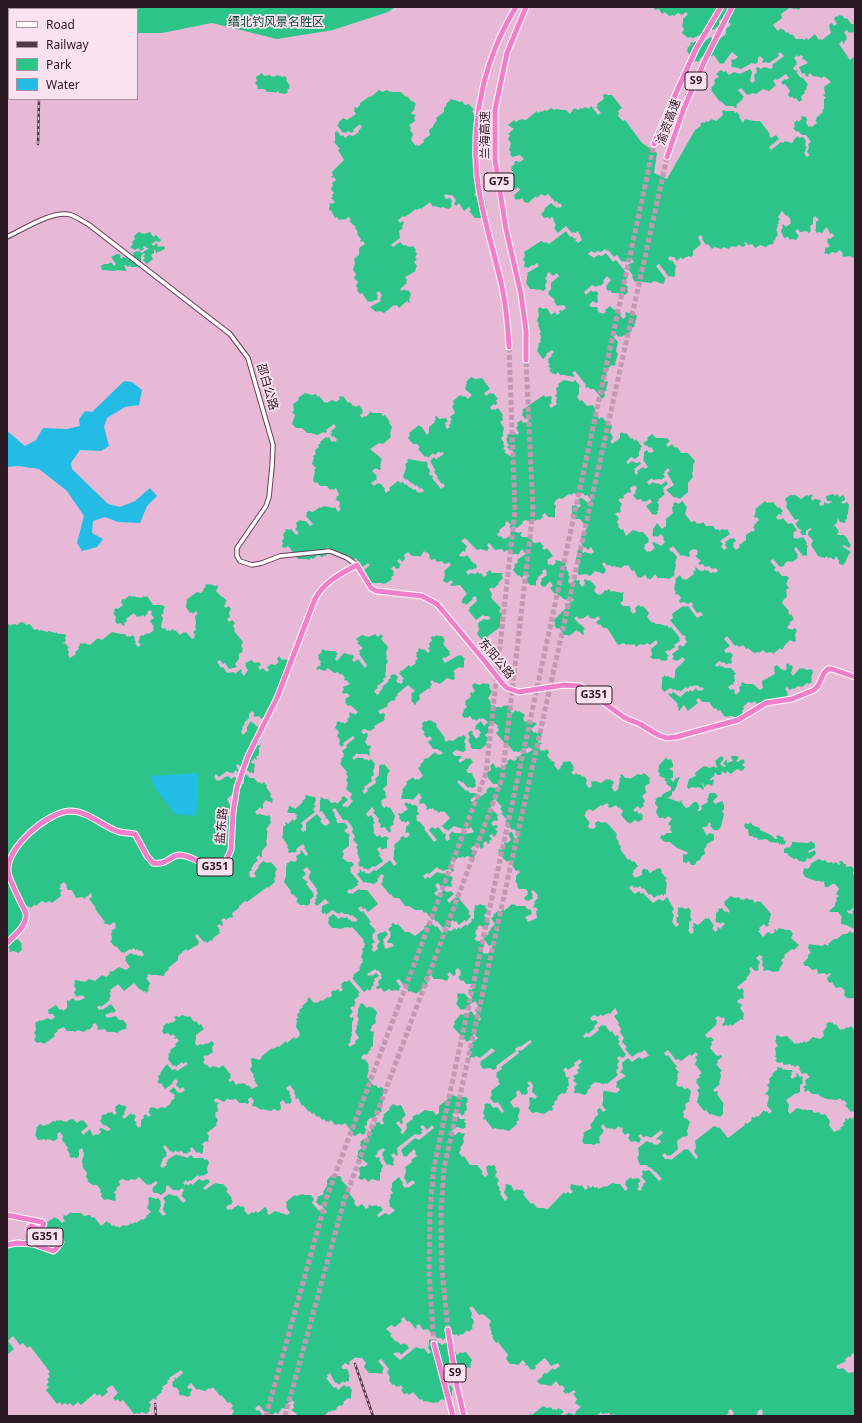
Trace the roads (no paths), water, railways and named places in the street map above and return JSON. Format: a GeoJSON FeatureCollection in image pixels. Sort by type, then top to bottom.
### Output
{"type":"FeatureCollection","features":[{"type":"Feature","properties":{"kind":"highway","name":"兰海高速"},"geometry":{"type":"LineString","coordinates":[[509,347],[508,322],[502,288],[478,177],[476,135],[487,69],[505,26],[516,7]]}},
{"type":"Feature","properties":{"kind":"highway","name":"兰海高速"},"geometry":{"type":"LineString","coordinates":[[526,7],[507,53],[495,110],[495,160],[506,229],[521,294],[526,331],[526,360]]}},
{"type":"Feature","properties":{"kind":"highway","name":"渝资高速"},"geometry":{"type":"LineString","coordinates":[[654,144],[696,49],[721,7]]}},
{"type":"Feature","properties":{"kind":"highway","name":"渝资高速"},"geometry":{"type":"LineString","coordinates":[[667,157],[684,108],[706,58],[732,7]]}},
{"type":"Feature","properties":{"kind":"highway","name":"东阳公路"},"geometry":{"type":"LineString","coordinates":[[357,565],[371,588],[377,591],[422,596],[437,604],[507,688],[518,692],[564,685],[580,686],[625,718],[667,738],[676,737],[738,720],[766,704],[792,699],[814,690],[828,669],[832,668],[855,677]]}},
{"type":"Feature","properties":{"kind":"highway","name":"盐东路"},"geometry":{"type":"LineString","coordinates":[[7,943],[24,924],[27,918],[7,872],[9,860],[16,849],[42,821],[56,814],[71,811],[90,816],[119,832],[135,834],[147,856],[153,863],[161,864],[179,855],[210,867],[221,866],[226,861],[231,850],[233,812],[237,788],[248,756],[277,698],[315,599],[326,583],[339,574],[357,565]]}},
{"type":"Feature","properties":{"kind":"highway","name":"G351"},"geometry":{"type":"LineString","coordinates":[[7,1215],[42,1222],[44,1224],[42,1228],[40,1229],[31,1226],[29,1227],[28,1231],[46,1238],[59,1238],[61,1242],[53,1251],[33,1244],[17,1243],[7,1245]]}},
{"type":"Feature","properties":{"kind":"highway","name":"S9"},"geometry":{"type":"LineString","coordinates":[[448,1330],[457,1386],[464,1416]]}},
{"type":"Feature","properties":{"kind":"highway","name":"S9"},"geometry":{"type":"LineString","coordinates":[[434,1344],[453,1416]]}},
{"type":"Feature","properties":{"kind":"street","name":"邵白公路"},"geometry":{"type":"LineString","coordinates":[[7,237],[58,214],[70,214],[88,224],[230,334],[248,358],[273,445],[272,474],[269,497],[266,506],[237,548],[237,556],[240,561],[252,565],[280,556],[330,551],[357,565]]}},
{"type":"Feature","properties":{"kind":"water"},"geometry":{"type":"Polygon","coordinates":[[[124,381],[132,382],[142,390],[139,405],[125,407],[107,418],[104,427],[109,446],[101,451],[80,450],[71,463],[72,469],[108,504],[120,507],[135,501],[150,488],[157,496],[147,506],[140,523],[118,522],[105,517],[93,521],[92,533],[103,539],[97,547],[82,551],[77,543],[84,516],[67,491],[39,469],[18,466],[7,467],[7,431],[25,446],[36,440],[43,428],[67,429],[80,426],[79,419],[85,411],[92,412],[124,381]]]}},
{"type":"Feature","properties":{"kind":"water"},"geometry":{"type":"Polygon","coordinates":[[[197,773],[198,792],[196,816],[175,814],[155,788],[150,776],[197,773]]]}},
{"type":"Feature","properties":{"kind":"tunnel"},"geometry":{"type":"LineString","coordinates":[[434,1344],[429,1274],[430,1209],[434,1167],[654,144]]}},
{"type":"Feature","properties":{"kind":"tunnel"},"geometry":{"type":"LineString","coordinates":[[448,1330],[442,1270],[441,1211],[444,1168],[667,157]]}},
{"type":"Feature","properties":{"kind":"tunnel"},"geometry":{"type":"LineString","coordinates":[[266,1416],[327,1196],[486,773],[515,510],[509,347]]}},
{"type":"Feature","properties":{"kind":"tunnel"},"geometry":{"type":"LineString","coordinates":[[285,1416],[344,1201],[502,779],[533,511],[526,360]]}},
{"type":"Feature","properties":{"kind":"railway"},"geometry":{"type":"LineString","coordinates":[[7,17],[8,12]]}},
{"type":"Feature","properties":{"kind":"railway"},"geometry":{"type":"LineString","coordinates":[[38,144],[39,100]]}},
{"type":"Feature","properties":{"kind":"railway"},"geometry":{"type":"LineString","coordinates":[[355,1364],[373,1416]]}},
{"type":"Feature","properties":{"kind":"railway"},"geometry":{"type":"LineString","coordinates":[[155,1404],[156,1416]]}},
{"type":"Feature","properties":{"kind":"park label","name":"缙北钓风景名胜区"},"geometry":{"type":"Point","coordinates":[276,23]}}]}
